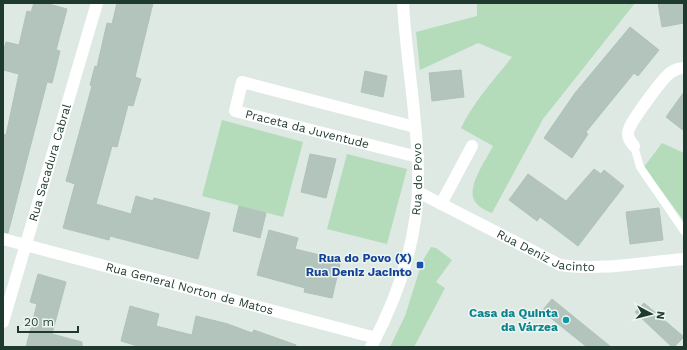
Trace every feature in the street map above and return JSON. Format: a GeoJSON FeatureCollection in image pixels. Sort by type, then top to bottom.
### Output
{"type":"FeatureCollection","features":[{"type":"Feature","properties":{"kind":"street","name":"Rua Sacadura Cabral"},"geometry":{"type":"LineString","coordinates":[[3,322],[97,3]]}},
{"type":"Feature","properties":{"kind":"street","name":"Rua do Povo"},"geometry":{"type":"LineString","coordinates":[[374,342],[407,260],[415,222],[418,192],[418,158],[402,3]]}},
{"type":"Feature","properties":{"kind":"street"},"geometry":{"type":"LineString","coordinates":[[634,146],[628,139],[628,130],[633,121],[668,74],[679,68],[684,68]]}},
{"type":"Feature","properties":{"kind":"street","name":"Praceta da Juventude"},"geometry":{"type":"LineString","coordinates":[[414,127],[242,82],[235,111],[418,158]]}},
{"type":"Feature","properties":{"kind":"street"},"geometry":{"type":"LineString","coordinates":[[442,204],[472,146]]}},
{"type":"Feature","properties":{"kind":"street","name":"Rua Deniz Jacinto"},"geometry":{"type":"LineString","coordinates":[[418,192],[560,265],[574,267],[684,260]]}},
{"type":"Feature","properties":{"kind":"street","name":"Rua General Norton de Matos"},"geometry":{"type":"LineString","coordinates":[[3,238],[374,342]]}},
{"type":"Feature","properties":{"kind":"lane"},"geometry":{"type":"LineString","coordinates":[[634,146],[640,167],[684,231]]}},
{"type":"Feature","properties":{"kind":"green space"},"geometry":{"type":"Polygon","coordinates":[[[477,3],[635,3],[543,119],[492,213],[476,203],[473,197],[473,190],[478,174],[493,146],[461,128],[478,100],[512,57],[478,43],[420,70],[416,32],[477,16],[477,3]]]}},
{"type":"Feature","properties":{"kind":"green space"},"geometry":{"type":"Polygon","coordinates":[[[222,120],[303,142],[283,217],[202,196],[222,120]]]}},
{"type":"Feature","properties":{"kind":"green space"},"geometry":{"type":"Polygon","coordinates":[[[662,143],[684,153],[684,221],[644,167],[662,143]]]}},
{"type":"Feature","properties":{"kind":"green space"},"geometry":{"type":"Polygon","coordinates":[[[347,154],[407,169],[387,244],[327,229],[347,154]]]}},
{"type":"Feature","properties":{"kind":"green space"},"geometry":{"type":"Polygon","coordinates":[[[431,247],[436,248],[452,260],[436,282],[445,288],[414,347],[390,347],[405,316],[422,262],[431,247]]]}},
{"type":"Feature","properties":{"kind":"building"},"geometry":{"type":"Polygon","coordinates":[[[34,3],[45,3],[67,9],[56,50],[60,51],[52,83],[47,82],[8,233],[3,232],[3,134],[6,135],[19,74],[3,70],[3,53],[6,42],[19,45],[27,11],[31,12],[34,3]]]}},
{"type":"Feature","properties":{"kind":"building"},"geometry":{"type":"Polygon","coordinates":[[[117,3],[153,3],[135,77],[141,79],[133,106],[128,105],[117,147],[112,146],[96,204],[131,214],[136,196],[153,201],[154,198],[210,213],[198,259],[110,236],[109,240],[63,228],[75,184],[66,181],[92,86],[90,85],[95,66],[97,67],[107,23],[112,24],[117,3]]]}},
{"type":"Feature","properties":{"kind":"building"},"geometry":{"type":"Polygon","coordinates":[[[658,3],[684,3],[684,23],[662,27],[658,3]]]}},
{"type":"Feature","properties":{"kind":"building"},"geometry":{"type":"Polygon","coordinates":[[[630,27],[659,50],[638,76],[634,73],[586,132],[588,134],[572,158],[544,138],[575,93],[630,27]]]}},
{"type":"Feature","properties":{"kind":"building"},"geometry":{"type":"Polygon","coordinates":[[[461,70],[464,97],[432,101],[429,73],[461,70]]]}},
{"type":"Feature","properties":{"kind":"building"},"geometry":{"type":"Polygon","coordinates":[[[365,71],[387,76],[383,97],[361,92],[365,71]]]}},
{"type":"Feature","properties":{"kind":"building"},"geometry":{"type":"Polygon","coordinates":[[[684,92],[684,131],[666,117],[684,92]]]}},
{"type":"Feature","properties":{"kind":"building"},"geometry":{"type":"Polygon","coordinates":[[[310,154],[336,159],[326,198],[301,192],[310,154]]]}},
{"type":"Feature","properties":{"kind":"building"},"geometry":{"type":"Polygon","coordinates":[[[594,169],[601,174],[604,170],[624,186],[578,246],[540,217],[537,221],[509,200],[528,174],[566,201],[594,169]]]}},
{"type":"Feature","properties":{"kind":"building"},"geometry":{"type":"Polygon","coordinates":[[[239,206],[266,213],[260,238],[233,231],[239,206]]]}},
{"type":"Feature","properties":{"kind":"building"},"geometry":{"type":"Polygon","coordinates":[[[659,208],[663,240],[630,244],[626,212],[659,208]]]}},
{"type":"Feature","properties":{"kind":"building"},"geometry":{"type":"Polygon","coordinates":[[[269,230],[298,238],[295,249],[341,260],[332,298],[304,292],[305,288],[257,275],[269,230]]]}},
{"type":"Feature","properties":{"kind":"building"},"geometry":{"type":"Polygon","coordinates":[[[38,274],[66,282],[52,334],[82,342],[82,347],[26,347],[37,304],[30,302],[38,274]]]}},
{"type":"Feature","properties":{"kind":"building","name":"Casa da Quinta da Várzea"},"geometry":{"type":"Polygon","coordinates":[[[552,299],[611,347],[587,347],[542,311],[552,299]]]}},
{"type":"Feature","properties":{"kind":"building"},"geometry":{"type":"Polygon","coordinates":[[[644,303],[684,337],[674,347],[672,347],[635,312],[644,303]]]}},
{"type":"Feature","properties":{"kind":"building"},"geometry":{"type":"Polygon","coordinates":[[[130,306],[159,314],[156,326],[192,335],[196,316],[228,324],[252,333],[254,330],[296,345],[296,347],[141,347],[121,341],[130,306]]]}},
{"type":"Feature","properties":{"kind":"place","name":"Rua do Povo (X) Rua Deniz Jacinto"},"geometry":{"type":"Point","coordinates":[420,265]}},
{"type":"Feature","properties":{"kind":"place","name":"Casa da Quinta da Várzea"},"geometry":{"type":"Point","coordinates":[566,320]}}]}
